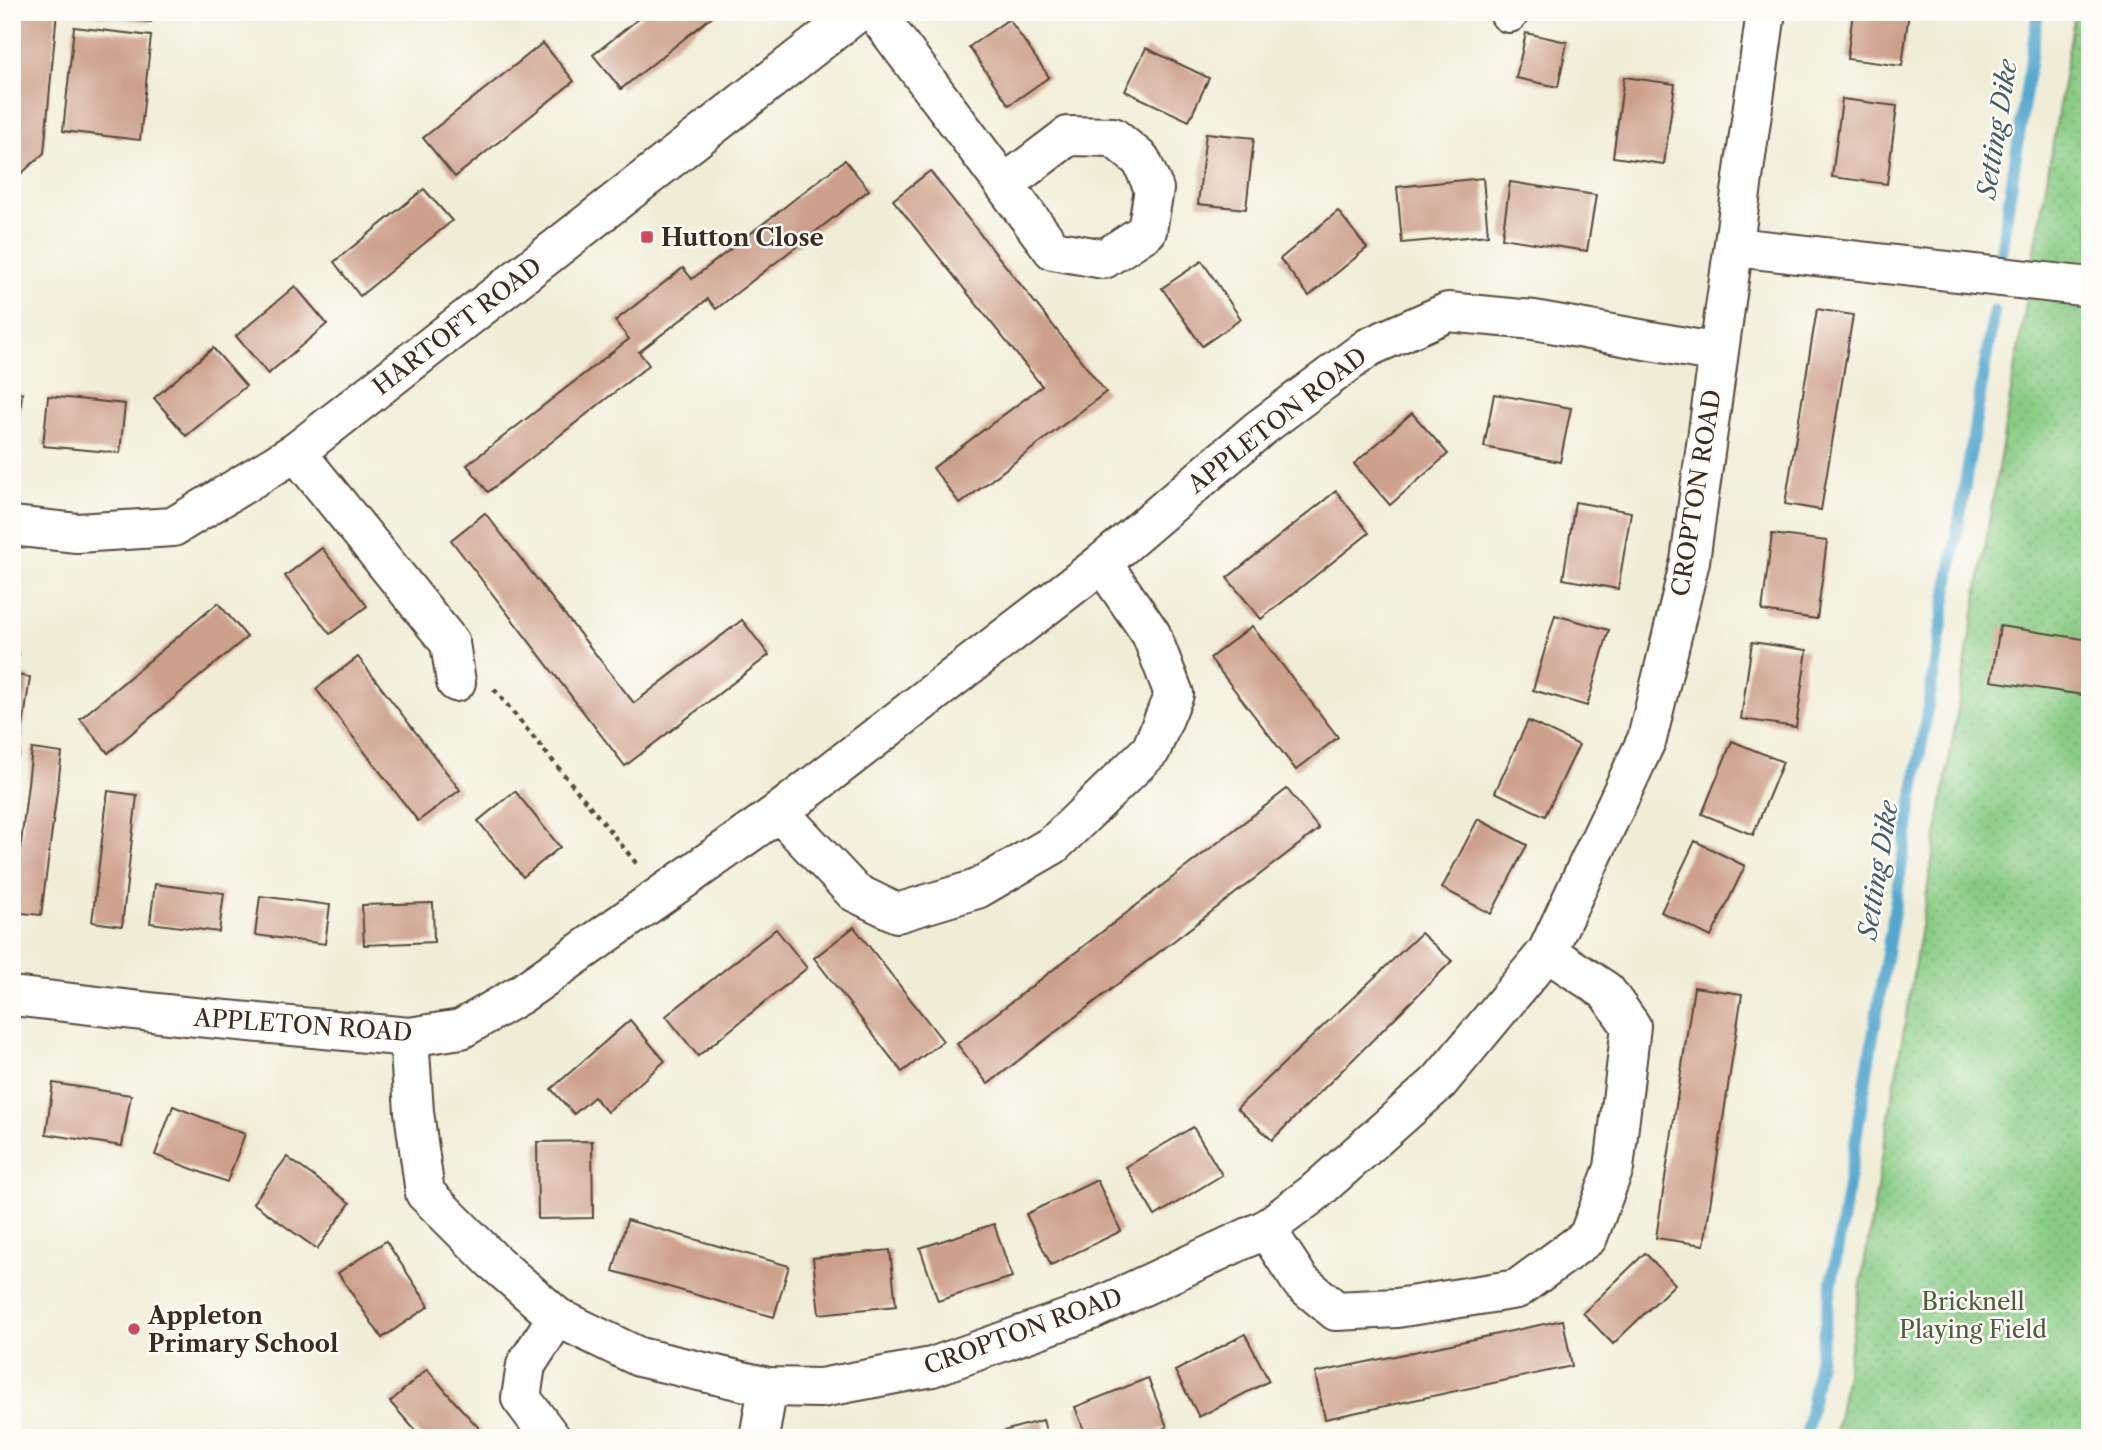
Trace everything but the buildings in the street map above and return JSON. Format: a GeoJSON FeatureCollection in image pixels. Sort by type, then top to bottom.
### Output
{"type":"FeatureCollection","features":[{"type":"Feature","properties":{"kind":"street","name":"HARTOFT ROAD"},"geometry":{"type":"LineString","coordinates":[[12,526],[77,533],[173,527],[296,452],[858,12]]}},
{"type":"Feature","properties":{"kind":"street"},"geometry":{"type":"LineString","coordinates":[[875,12],[1005,184]]}},
{"type":"Feature","properties":{"kind":"street","name":"CROPTON ROAD"},"geometry":{"type":"LineString","coordinates":[[409,1037],[414,1112],[425,1193],[493,1261],[557,1317],[639,1357],[768,1387],[821,1388],[932,1367],[1092,1310],[1266,1229],[1314,1194],[1438,1083],[1546,952],[1647,739],[1690,561],[1766,12]]}},
{"type":"Feature","properties":{"kind":"street"},"geometry":{"type":"LineString","coordinates":[[1735,247],[2090,287]]}},
{"type":"Feature","properties":{"kind":"street","name":"APPLETON ROAD"},"geometry":{"type":"LineString","coordinates":[[12,996],[185,1016],[409,1037],[461,1029],[521,994],[779,812],[1102,563],[1259,429],[1369,347],[1448,312],[1534,320],[1718,353]]}},
{"type":"Feature","properties":{"kind":"street"},"geometry":{"type":"LineString","coordinates":[[296,452],[450,643],[456,682]]}},
{"type":"Feature","properties":{"kind":"street"},"geometry":{"type":"LineString","coordinates":[[779,812],[854,892],[897,913],[978,889],[1054,845],[1151,750],[1174,694],[1151,635],[1102,563]]}},
{"type":"Feature","properties":{"kind":"street"},"geometry":{"type":"LineString","coordinates":[[1266,1229],[1301,1282],[1336,1311],[1397,1308],[1517,1289],[1588,1237],[1614,1168],[1631,1026],[1606,991],[1546,952]]}},
{"type":"Feature","properties":{"kind":"street"},"geometry":{"type":"LineString","coordinates":[[551,1438],[521,1398],[526,1365],[557,1317]]}},
{"type":"Feature","properties":{"kind":"street"},"geometry":{"type":"LineString","coordinates":[[759,1438],[768,1387]]}},
{"type":"Feature","properties":{"kind":"path"},"geometry":{"type":"LineString","coordinates":[[456,682],[493,687],[662,894]]}},
{"type":"Feature","properties":{"kind":"green space","name":"Bricknell Playing Field"},"geometry":{"type":"Polygon","coordinates":[[[2075,12],[2090,12],[2090,1438],[1835,1438],[2075,12]]]}},
{"type":"Feature","properties":{"kind":"waterway","name":"Setting Dike"},"geometry":{"type":"LineString","coordinates":[[2001,253],[2038,12]]}},
{"type":"Feature","properties":{"kind":"waterway","name":"Setting Dike"},"geometry":{"type":"LineString","coordinates":[[1806,1438],[1994,311]]}},
{"type":"Feature","properties":{"kind":"place","name":"Hutton Close"},"geometry":{"type":"Point","coordinates":[647,237]}},
{"type":"Feature","properties":{"kind":"place","name":"Appleton Primary School"},"geometry":{"type":"Point","coordinates":[134,1329]}}]}
